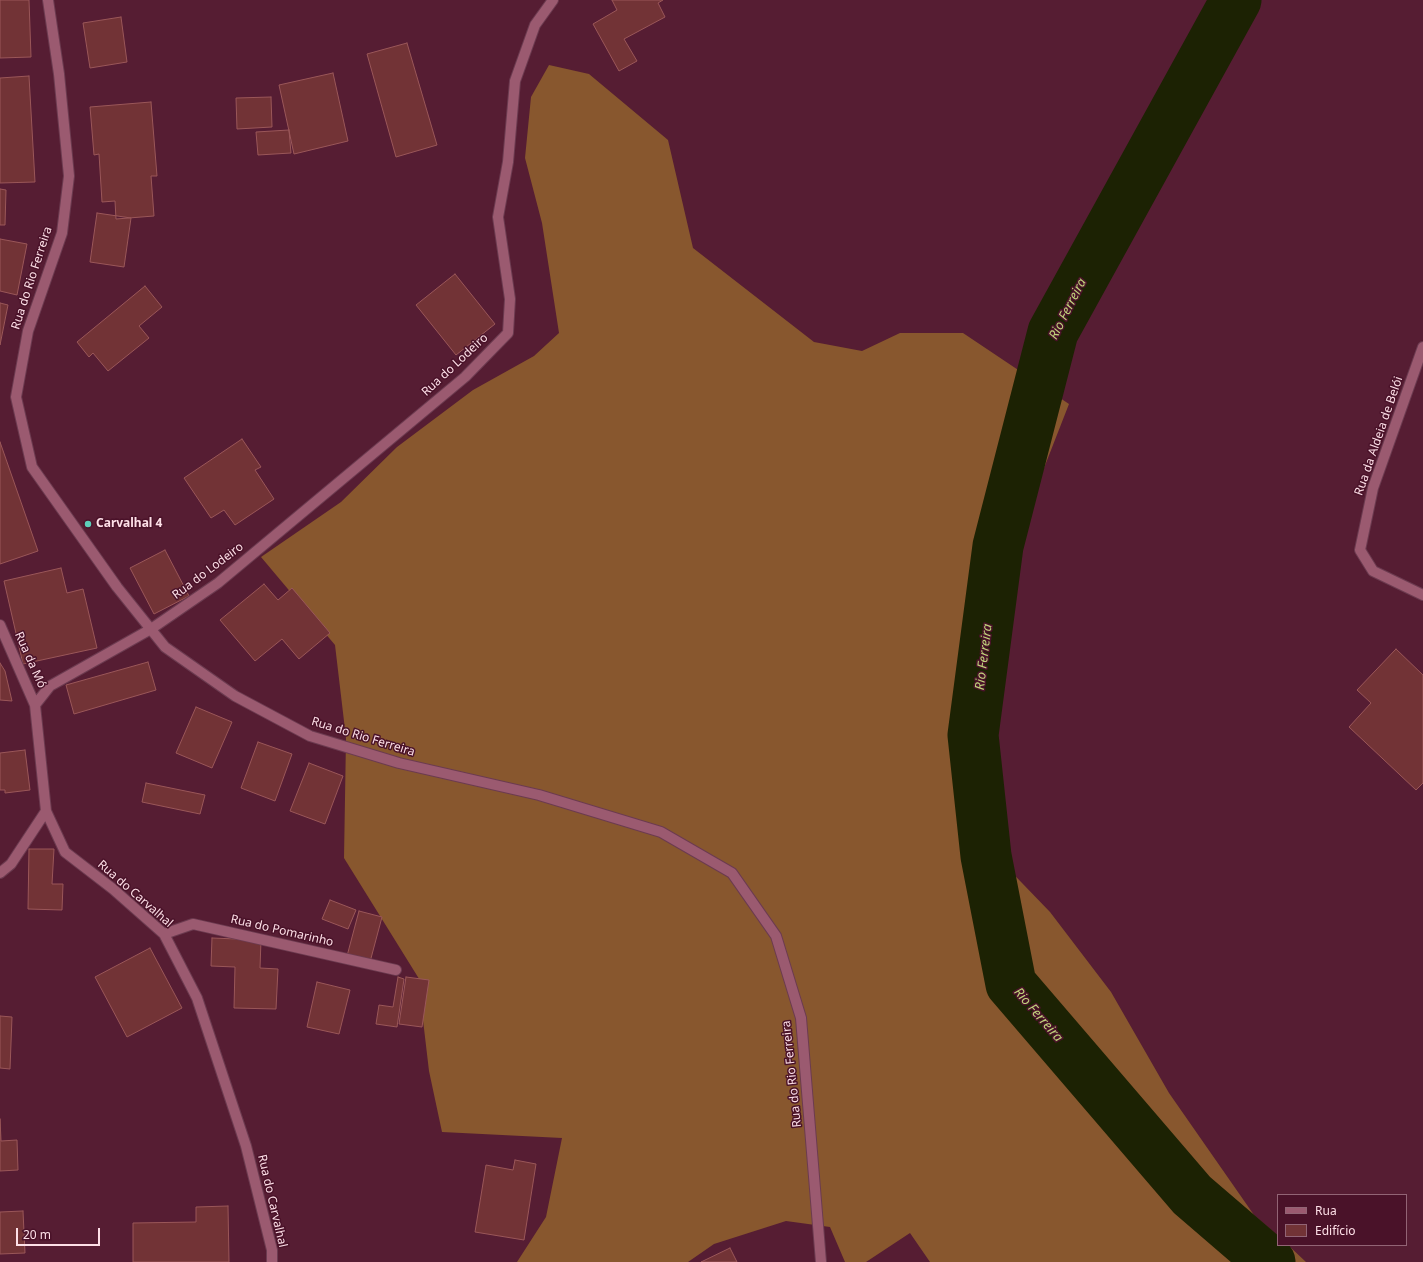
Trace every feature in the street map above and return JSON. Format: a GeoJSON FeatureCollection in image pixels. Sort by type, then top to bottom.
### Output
{"type":"FeatureCollection","features":[{"type":"Feature","properties":{"kind":"street","name":"Rua do Rio Ferreira"},"geometry":{"type":"LineString","coordinates":[[48,0],[59,74],[69,176],[62,233],[28,331],[16,397],[32,468],[117,587],[165,647],[235,696],[310,736],[399,763],[539,794],[661,832],[732,873],[776,936],[800,1018],[821,1262]]}},
{"type":"Feature","properties":{"kind":"street","name":"Rua do Lodeiro"},"geometry":{"type":"LineString","coordinates":[[151,629],[218,583],[334,487],[465,377],[508,333],[510,299],[498,217],[508,162],[515,81],[534,25],[553,0]]}},
{"type":"Feature","properties":{"kind":"street","name":"Rua da Aldeia de Belói"},"geometry":{"type":"LineString","coordinates":[[1423,347],[1373,488],[1360,550],[1373,571],[1423,595]]}},
{"type":"Feature","properties":{"kind":"street","name":"Rua da Mó"},"geometry":{"type":"LineString","coordinates":[[0,625],[36,705]]}},
{"type":"Feature","properties":{"kind":"street"},"geometry":{"type":"LineString","coordinates":[[36,705],[50,686],[151,629]]}},
{"type":"Feature","properties":{"kind":"street","name":"Rua do Carvalhal"},"geometry":{"type":"LineString","coordinates":[[36,705],[46,811],[65,852],[113,889],[164,934],[198,998],[239,1124],[272,1250],[272,1262]]}},
{"type":"Feature","properties":{"kind":"street"},"geometry":{"type":"LineString","coordinates":[[0,873],[11,864],[46,811]]}},
{"type":"Feature","properties":{"kind":"street","name":"Rua do Pomarinho"},"geometry":{"type":"LineString","coordinates":[[164,934],[192,924],[396,970]]}},
{"type":"Feature","properties":{"kind":"shaded area"},"geometry":{"type":"Polygon","coordinates":[[[549,65],[589,74],[668,140],[693,248],[814,342],[862,351],[900,333],[963,333],[1069,404],[1021,527],[988,716],[995,855],[1050,912],[1111,992],[1169,1093],[1254,1215],[1277,1235],[1277,1246],[1289,1246],[1306,1262],[930,1262],[910,1233],[866,1262],[845,1262],[830,1227],[786,1221],[714,1244],[688,1262],[517,1262],[546,1217],[562,1138],[442,1132],[429,1071],[423,1020],[421,982],[344,858],[346,738],[335,645],[261,557],[341,502],[397,447],[473,390],[534,356],[559,333],[542,223],[525,158],[531,97],[549,65]]]}},
{"type":"Feature","properties":{"kind":"building"},"geometry":{"type":"Polygon","coordinates":[[[0,0],[29,0],[31,57],[0,58],[0,0]]]}},
{"type":"Feature","properties":{"kind":"building"},"geometry":{"type":"Polygon","coordinates":[[[612,0],[663,0],[658,3],[665,17],[624,39],[637,61],[619,71],[593,24],[617,10],[612,0]]]}},
{"type":"Feature","properties":{"kind":"building"},"geometry":{"type":"Polygon","coordinates":[[[121,17],[127,62],[90,68],[83,23],[121,17]]]}},
{"type":"Feature","properties":{"kind":"building"},"geometry":{"type":"Polygon","coordinates":[[[407,43],[437,145],[396,157],[367,54],[407,43]]]}},
{"type":"Feature","properties":{"kind":"building"},"geometry":{"type":"Polygon","coordinates":[[[333,73],[348,141],[294,154],[279,85],[333,73]]]}},
{"type":"Feature","properties":{"kind":"building"},"geometry":{"type":"Polygon","coordinates":[[[29,76],[35,182],[0,183],[0,78],[29,76]]]}},
{"type":"Feature","properties":{"kind":"building"},"geometry":{"type":"Polygon","coordinates":[[[271,97],[272,127],[237,129],[236,98],[271,97]]]}},
{"type":"Feature","properties":{"kind":"building"},"geometry":{"type":"Polygon","coordinates":[[[151,102],[157,176],[151,176],[154,216],[116,219],[115,201],[102,202],[99,154],[94,155],[90,107],[151,102]]]}},
{"type":"Feature","properties":{"kind":"building"},"geometry":{"type":"Polygon","coordinates":[[[289,130],[291,153],[258,155],[256,132],[289,130]]]}},
{"type":"Feature","properties":{"kind":"building"},"geometry":{"type":"Polygon","coordinates":[[[0,189],[6,190],[5,225],[0,225],[0,189]]]}},
{"type":"Feature","properties":{"kind":"building"},"geometry":{"type":"Polygon","coordinates":[[[97,213],[131,218],[124,267],[90,262],[97,213]]]}},
{"type":"Feature","properties":{"kind":"building"},"geometry":{"type":"Polygon","coordinates":[[[0,239],[27,244],[17,295],[0,291],[0,239]]]}},
{"type":"Feature","properties":{"kind":"building"},"geometry":{"type":"Polygon","coordinates":[[[455,274],[495,324],[456,355],[416,305],[455,274]]]}},
{"type":"Feature","properties":{"kind":"building"},"geometry":{"type":"Polygon","coordinates":[[[145,286],[162,307],[139,326],[149,338],[108,371],[93,353],[89,357],[77,342],[145,286]]]}},
{"type":"Feature","properties":{"kind":"building"},"geometry":{"type":"Polygon","coordinates":[[[0,303],[8,305],[0,345],[0,303]]]}},
{"type":"Feature","properties":{"kind":"building"},"geometry":{"type":"Polygon","coordinates":[[[242,439],[261,467],[255,470],[274,499],[235,525],[224,510],[211,518],[184,478],[242,439]]]}},
{"type":"Feature","properties":{"kind":"building"},"geometry":{"type":"Polygon","coordinates":[[[0,442],[38,551],[0,564],[0,442]]]}},
{"type":"Feature","properties":{"kind":"building"},"geometry":{"type":"Polygon","coordinates":[[[165,550],[189,596],[154,614],[130,568],[165,550]]]}},
{"type":"Feature","properties":{"kind":"building"},"geometry":{"type":"Polygon","coordinates":[[[61,568],[67,593],[83,589],[97,648],[23,664],[4,581],[61,568]]]}},
{"type":"Feature","properties":{"kind":"building"},"geometry":{"type":"Polygon","coordinates":[[[264,584],[278,600],[292,588],[330,633],[299,659],[282,639],[255,661],[220,620],[264,584]]]}},
{"type":"Feature","properties":{"kind":"building"},"geometry":{"type":"Polygon","coordinates":[[[1396,649],[1423,675],[1423,783],[1416,790],[1349,727],[1371,703],[1357,690],[1396,649]]]}},
{"type":"Feature","properties":{"kind":"building"},"geometry":{"type":"Polygon","coordinates":[[[148,662],[156,690],[74,714],[66,685],[148,662]]]}},
{"type":"Feature","properties":{"kind":"building"},"geometry":{"type":"Polygon","coordinates":[[[0,663],[5,671],[12,701],[0,700],[0,663]]]}},
{"type":"Feature","properties":{"kind":"building"},"geometry":{"type":"Polygon","coordinates":[[[196,707],[232,722],[212,768],[176,753],[196,707]]]}},
{"type":"Feature","properties":{"kind":"building"},"geometry":{"type":"Polygon","coordinates":[[[258,742],[292,754],[275,801],[241,788],[258,742]]]}},
{"type":"Feature","properties":{"kind":"building"},"geometry":{"type":"Polygon","coordinates":[[[25,750],[30,790],[5,793],[5,790],[0,790],[0,753],[25,750]]]}},
{"type":"Feature","properties":{"kind":"building"},"geometry":{"type":"Polygon","coordinates":[[[309,763],[343,776],[325,824],[290,811],[309,763]]]}},
{"type":"Feature","properties":{"kind":"building"},"geometry":{"type":"Polygon","coordinates":[[[146,783],[205,795],[200,814],[142,802],[146,783]]]}},
{"type":"Feature","properties":{"kind":"building"},"geometry":{"type":"Polygon","coordinates":[[[29,849],[54,849],[52,884],[63,884],[62,910],[28,909],[29,849]]]}},
{"type":"Feature","properties":{"kind":"building"},"geometry":{"type":"Polygon","coordinates":[[[330,900],[356,910],[348,929],[322,919],[330,900]]]}},
{"type":"Feature","properties":{"kind":"building"},"geometry":{"type":"Polygon","coordinates":[[[359,911],[382,917],[370,962],[347,956],[359,911]]]}},
{"type":"Feature","properties":{"kind":"building"},"geometry":{"type":"Polygon","coordinates":[[[212,938],[261,940],[260,968],[278,969],[276,1009],[234,1008],[235,967],[211,966],[212,938]]]}},
{"type":"Feature","properties":{"kind":"building"},"geometry":{"type":"Polygon","coordinates":[[[150,948],[182,1008],[127,1037],[95,977],[150,948]]]}},
{"type":"Feature","properties":{"kind":"building"},"geometry":{"type":"Polygon","coordinates":[[[398,977],[404,979],[397,1027],[376,1024],[379,1005],[393,1007],[398,977]]]}},
{"type":"Feature","properties":{"kind":"building"},"geometry":{"type":"Polygon","coordinates":[[[406,977],[429,980],[422,1027],[399,1024],[406,977]]]}},
{"type":"Feature","properties":{"kind":"building"},"geometry":{"type":"Polygon","coordinates":[[[317,982],[350,990],[339,1034],[307,1027],[317,982]]]}},
{"type":"Feature","properties":{"kind":"building"},"geometry":{"type":"Polygon","coordinates":[[[0,1016],[12,1017],[10,1069],[0,1068],[0,1016]]]}},
{"type":"Feature","properties":{"kind":"building"},"geometry":{"type":"Polygon","coordinates":[[[0,1119],[1,1141],[17,1140],[18,1170],[0,1171],[0,1119]]]}},
{"type":"Feature","properties":{"kind":"building"},"geometry":{"type":"Polygon","coordinates":[[[515,1160],[536,1164],[524,1240],[475,1232],[486,1165],[513,1170],[515,1160]]]}},
{"type":"Feature","properties":{"kind":"building"},"geometry":{"type":"Polygon","coordinates":[[[228,1206],[229,1262],[133,1262],[133,1223],[196,1222],[196,1207],[228,1206]]]}},
{"type":"Feature","properties":{"kind":"building"},"geometry":{"type":"Polygon","coordinates":[[[23,1211],[25,1253],[0,1254],[0,1212],[23,1211]]]}},
{"type":"Feature","properties":{"kind":"building"},"geometry":{"type":"Polygon","coordinates":[[[730,1248],[737,1262],[701,1262],[730,1248]]]}},
{"type":"Feature","properties":{"kind":"waterway","name":"Rio Ferreira"},"geometry":{"type":"LineString","coordinates":[[1236,0],[1053,332],[998,546],[973,735],[986,856],[1011,984],[1192,1195],[1270,1262]]}},
{"type":"Feature","properties":{"kind":"place","name":"Carvalhal 4"},"geometry":{"type":"Point","coordinates":[88,524]}}]}
